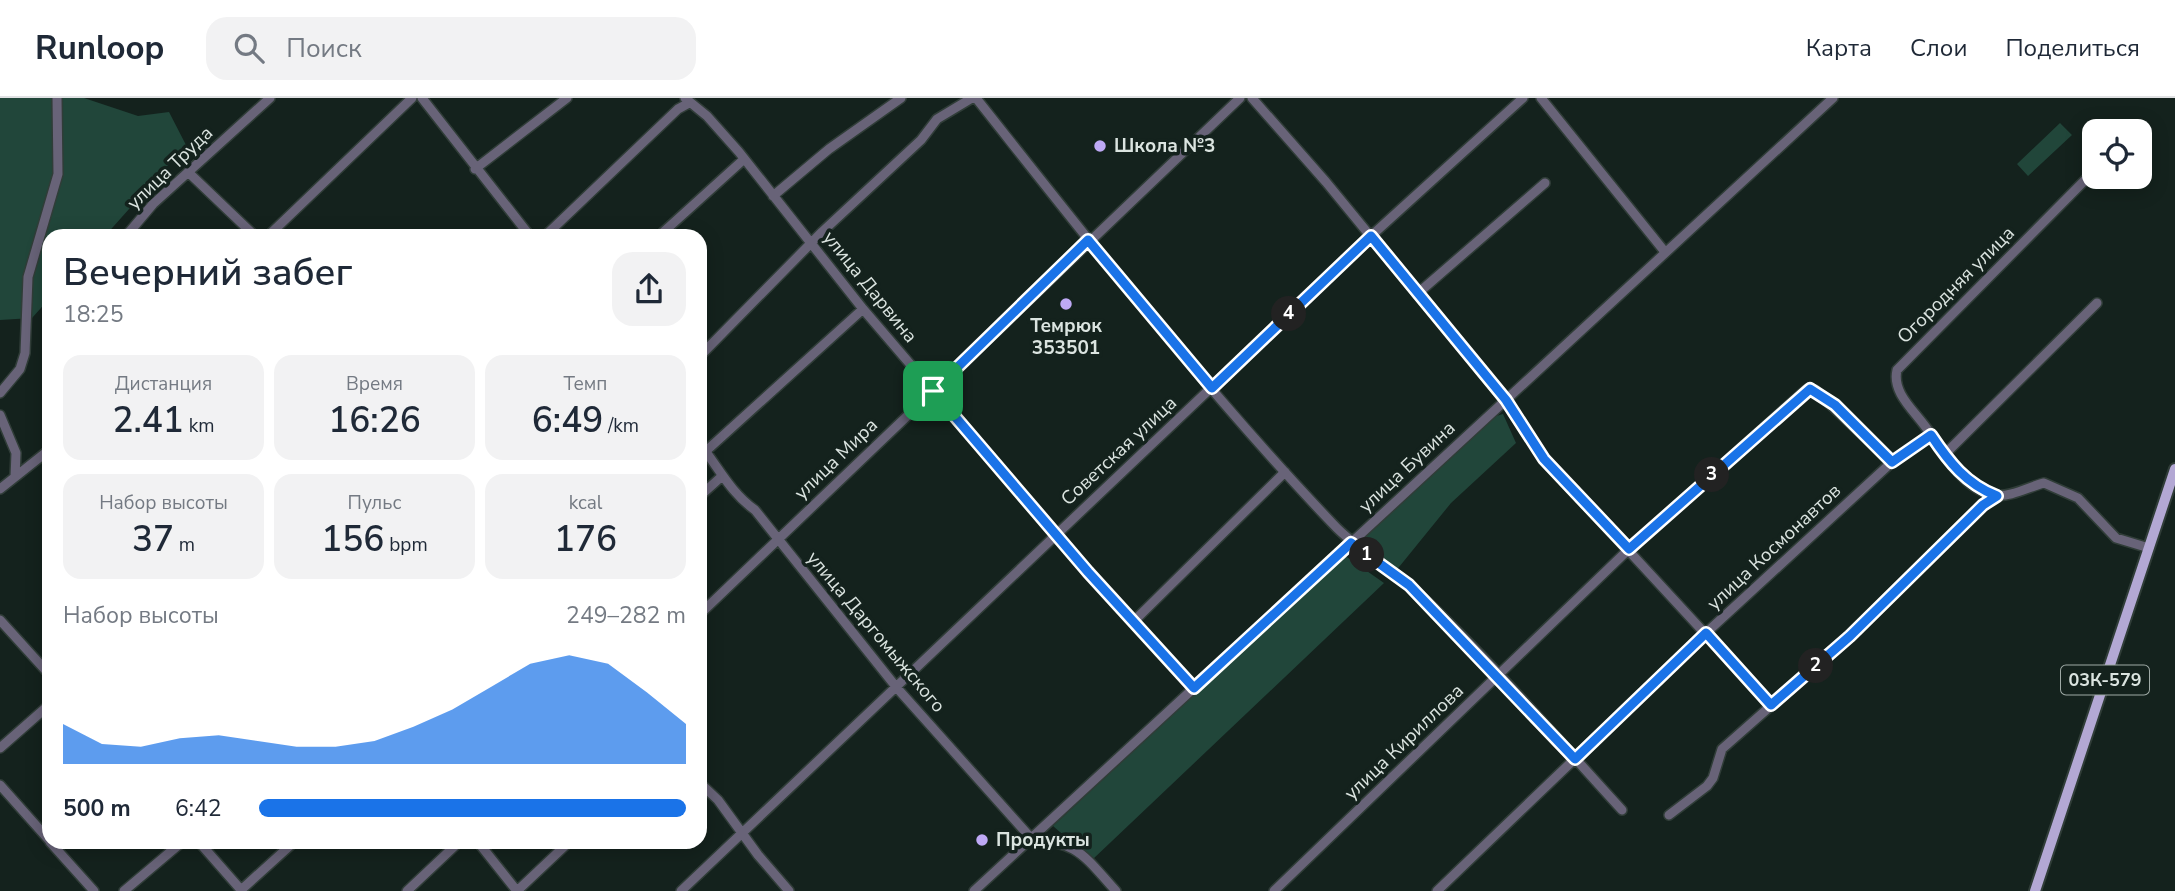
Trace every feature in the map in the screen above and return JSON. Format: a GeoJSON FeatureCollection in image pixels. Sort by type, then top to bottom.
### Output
{"type":"FeatureCollection","features":[{"type":"Feature","properties":{"kind":"main road","name":"03К-579"},"geometry":{"type":"LineString","coordinates":[[2035,891],[2175,469]]}},
{"type":"Feature","properties":{"kind":"street"},"geometry":{"type":"LineString","coordinates":[[0,393],[20,369],[25,353],[28,277],[58,174],[57,98]]}},
{"type":"Feature","properties":{"kind":"street","name":"улица Труда"},"geometry":{"type":"LineString","coordinates":[[132,229],[188,172],[270,98]]}},
{"type":"Feature","properties":{"kind":"street"},"geometry":{"type":"LineString","coordinates":[[275,229],[412,98]]}},
{"type":"Feature","properties":{"kind":"street"},"geometry":{"type":"LineString","coordinates":[[422,98],[524,229]]}},
{"type":"Feature","properties":{"kind":"street"},"geometry":{"type":"LineString","coordinates":[[475,169],[567,98]]}},
{"type":"Feature","properties":{"kind":"street"},"geometry":{"type":"LineString","coordinates":[[773,196],[829,149],[901,98]]}},
{"type":"Feature","properties":{"kind":"street"},"geometry":{"type":"LineString","coordinates":[[707,349],[921,140],[937,119],[974,98],[1088,240],[1285,472],[1351,543],[1409,585],[1622,810]]}},
{"type":"Feature","properties":{"kind":"street","name":"улица Мира"},"geometry":{"type":"LineString","coordinates":[[707,607],[1088,240],[1240,98]]}},
{"type":"Feature","properties":{"kind":"street"},"geometry":{"type":"LineString","coordinates":[[1252,98],[1371,236],[1506,400],[1544,459],[1771,705]]}},
{"type":"Feature","properties":{"kind":"street","name":"Советская улица"},"geometry":{"type":"LineString","coordinates":[[681,891],[1371,236],[1523,98]]}},
{"type":"Feature","properties":{"kind":"street"},"geometry":{"type":"LineString","coordinates":[[1541,98],[1665,252]]}},
{"type":"Feature","properties":{"kind":"street","name":"улица Бувина"},"geometry":{"type":"LineString","coordinates":[[974,891],[1829,99]]}},
{"type":"Feature","properties":{"kind":"street"},"geometry":{"type":"LineString","coordinates":[[552,229],[687,100]]}},
{"type":"Feature","properties":{"kind":"street","name":"улица Дарвина"},"geometry":{"type":"LineString","coordinates":[[687,100],[707,116],[863,309],[1133,622],[1194,688]]}},
{"type":"Feature","properties":{"kind":"street"},"geometry":{"type":"LineString","coordinates":[[667,229],[743,160]]}},
{"type":"Feature","properties":{"kind":"street"},"geometry":{"type":"LineString","coordinates":[[188,172],[247,229]]}},
{"type":"Feature","properties":{"kind":"street"},"geometry":{"type":"LineString","coordinates":[[1418,294],[1545,183]]}},
{"type":"Feature","properties":{"kind":"street","name":"Огородняя улица"},"geometry":{"type":"LineString","coordinates":[[1997,496],[1969,481],[1944,456],[1898,391],[1894,381],[1897,370],[2082,183]]}},
{"type":"Feature","properties":{"kind":"street"},"geometry":{"type":"LineString","coordinates":[[1944,456],[2097,303]]}},
{"type":"Feature","properties":{"kind":"street"},"geometry":{"type":"LineString","coordinates":[[707,445],[863,309]]}},
{"type":"Feature","properties":{"kind":"street","name":"улица Кириллова"},"geometry":{"type":"LineString","coordinates":[[1274,891],[1629,549],[1806,390],[1815,390],[1835,405],[1892,462]]}},
{"type":"Feature","properties":{"kind":"street"},"geometry":{"type":"LineString","coordinates":[[0,415],[16,453],[15,477]]}},
{"type":"Feature","properties":{"kind":"street","name":"улица Космонавтов"},"geometry":{"type":"LineString","coordinates":[[1437,891],[1706,633],[1892,462],[1931,435]]}},
{"type":"Feature","properties":{"kind":"street","name":"улица Даргомыжского"},"geometry":{"type":"LineString","coordinates":[[707,454],[721,477],[740,499],[755,510],[897,688],[1029,840]]}},
{"type":"Feature","properties":{"kind":"street"},"geometry":{"type":"LineString","coordinates":[[0,489],[42,457]]}},
{"type":"Feature","properties":{"kind":"street"},"geometry":{"type":"LineString","coordinates":[[1133,622],[1285,472]]}},
{"type":"Feature","properties":{"kind":"street"},"geometry":{"type":"LineString","coordinates":[[707,490],[721,477]]}},
{"type":"Feature","properties":{"kind":"street"},"geometry":{"type":"LineString","coordinates":[[1669,815],[1707,786],[1713,778],[1722,748],[1850,636],[1983,505],[1997,496],[2044,483],[2078,498],[2116,538],[2149,548]]}},
{"type":"Feature","properties":{"kind":"street"},"geometry":{"type":"LineString","coordinates":[[0,620],[42,666]]}},
{"type":"Feature","properties":{"kind":"street"},"geometry":{"type":"LineString","coordinates":[[0,748],[42,711]]}},
{"type":"Feature","properties":{"kind":"street"},"geometry":{"type":"LineString","coordinates":[[0,785],[42,832]]}},
{"type":"Feature","properties":{"kind":"street"},"geometry":{"type":"LineString","coordinates":[[707,790],[789,891]]}},
{"type":"Feature","properties":{"kind":"street"},"geometry":{"type":"LineString","coordinates":[[1029,840],[1052,840],[1065,843],[1079,851],[1116,891]]}},
{"type":"Feature","properties":{"kind":"street"},"geometry":{"type":"LineString","coordinates":[[57,849],[94,891]]}},
{"type":"Feature","properties":{"kind":"street"},"geometry":{"type":"LineString","coordinates":[[124,891],[174,849]]}},
{"type":"Feature","properties":{"kind":"street"},"geometry":{"type":"LineString","coordinates":[[205,849],[241,890],[286,849]]}},
{"type":"Feature","properties":{"kind":"street"},"geometry":{"type":"LineString","coordinates":[[407,891],[452,849]]}},
{"type":"Feature","properties":{"kind":"street"},"geometry":{"type":"LineString","coordinates":[[484,849],[517,891],[562,849]]}},
{"type":"Feature","properties":{"kind":"green space"},"geometry":{"type":"Polygon","coordinates":[[[0,98],[84,98],[138,116],[169,112],[186,145],[111,229],[42,229],[42,307],[32,318],[0,320],[0,98]]]}},
{"type":"Feature","properties":{"kind":"green space"},"geometry":{"type":"Polygon","coordinates":[[[2060,123],[2072,135],[2028,176],[2017,164],[2060,123]]]}},
{"type":"Feature","properties":{"kind":"green space"},"geometry":{"type":"Polygon","coordinates":[[[1503,414],[1516,443],[1451,503],[1395,572],[1363,548],[1366,536],[1493,417],[1503,414]]]}},
{"type":"Feature","properties":{"kind":"green space"},"geometry":{"type":"Polygon","coordinates":[[[1344,555],[1384,583],[1092,860],[1053,826],[1344,555]]]}},
{"type":"Feature","properties":{"kind":"place","name":"Школа №3"},"geometry":{"type":"Point","coordinates":[1100,146]}},
{"type":"Feature","properties":{"kind":"place","name":"Темрюк 353501"},"geometry":{"type":"Point","coordinates":[1066,304]}},
{"type":"Feature","properties":{"kind":"place","name":"Продукты"},"geometry":{"type":"Point","coordinates":[982,840]}},
{"type":"Feature","properties":{"kind":"route"},"geometry":{"type":"LineString","coordinates":[[1371,236],[1506,400],[1544,459],[1629,549],[1810,389],[1835,405],[1892,462],[1931,435],[1956,471],[1984,491],[1997,496],[1983,505],[1850,636],[1771,705],[1706,633],[1575,759],[1409,585],[1351,543],[1194,688],[1088,572],[933,391],[1088,240],[1212,388],[1371,236]]}}]}
